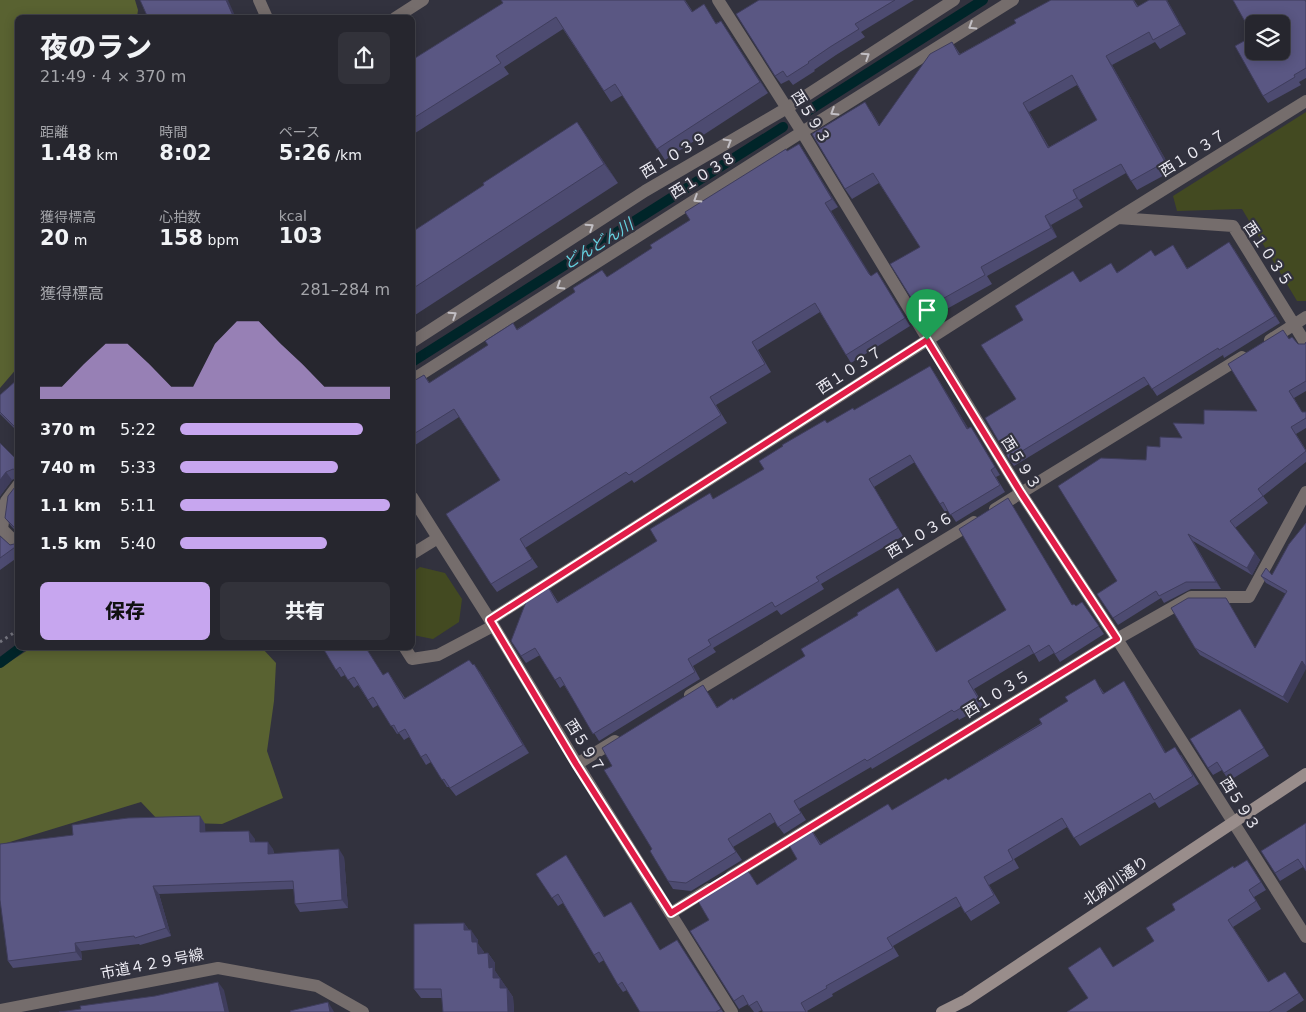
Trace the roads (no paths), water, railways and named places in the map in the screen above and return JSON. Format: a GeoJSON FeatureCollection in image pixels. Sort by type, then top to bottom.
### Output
{"type":"FeatureCollection","features":[{"type":"Feature","properties":{"kind":"street"},"geometry":{"type":"LineString","coordinates":[[259,0],[266,15]]}},
{"type":"Feature","properties":{"kind":"street"},"geometry":{"type":"LineString","coordinates":[[400,15],[423,0]]}},
{"type":"Feature","properties":{"kind":"street","name":"西５９３"},"geometry":{"type":"LineString","coordinates":[[718,0],[802,132],[1021,493],[1117,639],[1306,937]]}},
{"type":"Feature","properties":{"kind":"street","name":"西１０３９"},"geometry":{"type":"LineString","coordinates":[[415,340],[645,191],[787,108],[954,0]]}},
{"type":"Feature","properties":{"kind":"street","name":"西１０３８"},"geometry":{"type":"LineString","coordinates":[[415,378],[1013,0]]}},
{"type":"Feature","properties":{"kind":"street","name":"西１０３７"},"geometry":{"type":"LineString","coordinates":[[406,650],[412,659],[438,656],[492,623],[927,340],[1306,101]]}},
{"type":"Feature","properties":{"kind":"street","name":"西１０３５"},"geometry":{"type":"LineString","coordinates":[[1118,218],[1234,226],[1306,344]]}},
{"type":"Feature","properties":{"kind":"street","name":"西１０３６"},"geometry":{"type":"LineString","coordinates":[[677,703],[1306,317]]}},
{"type":"Feature","properties":{"kind":"street"},"geometry":{"type":"LineString","coordinates":[[15,489],[6,501],[2,529],[15,542]]}},
{"type":"Feature","properties":{"kind":"street","name":"西１０３５"},"geometry":{"type":"LineString","coordinates":[[671,913],[1117,639],[1191,597],[1248,596],[1306,492]]}},
{"type":"Feature","properties":{"kind":"street","name":"西５９７"},"geometry":{"type":"LineString","coordinates":[[415,502],[492,623],[576,764],[732,1012]]}},
{"type":"Feature","properties":{"kind":"street"},"geometry":{"type":"LineString","coordinates":[[415,552],[438,538]]}},
{"type":"Feature","properties":{"kind":"street"},"geometry":{"type":"LineString","coordinates":[[576,764],[627,733]]}},
{"type":"Feature","properties":{"kind":"street","name":"北夙川通り"},"geometry":{"type":"LineString","coordinates":[[942,1012],[966,1000],[1306,774]]}},
{"type":"Feature","properties":{"kind":"street","name":"市道４２９号線"},"geometry":{"type":"LineString","coordinates":[[0,1010],[218,968],[316,986],[363,1012]]}},
{"type":"Feature","properties":{"kind":"waterway","name":"どんどん川"},"geometry":{"type":"LineString","coordinates":[[808,111],[983,0]]}},
{"type":"Feature","properties":{"kind":"waterway","name":"どんどん川"},"geometry":{"type":"LineString","coordinates":[[415,360],[783,127]]}},
{"type":"Feature","properties":{"kind":"waterway","name":"どんどん川"},"geometry":{"type":"LineString","coordinates":[[0,663],[17,650]]}}]}
